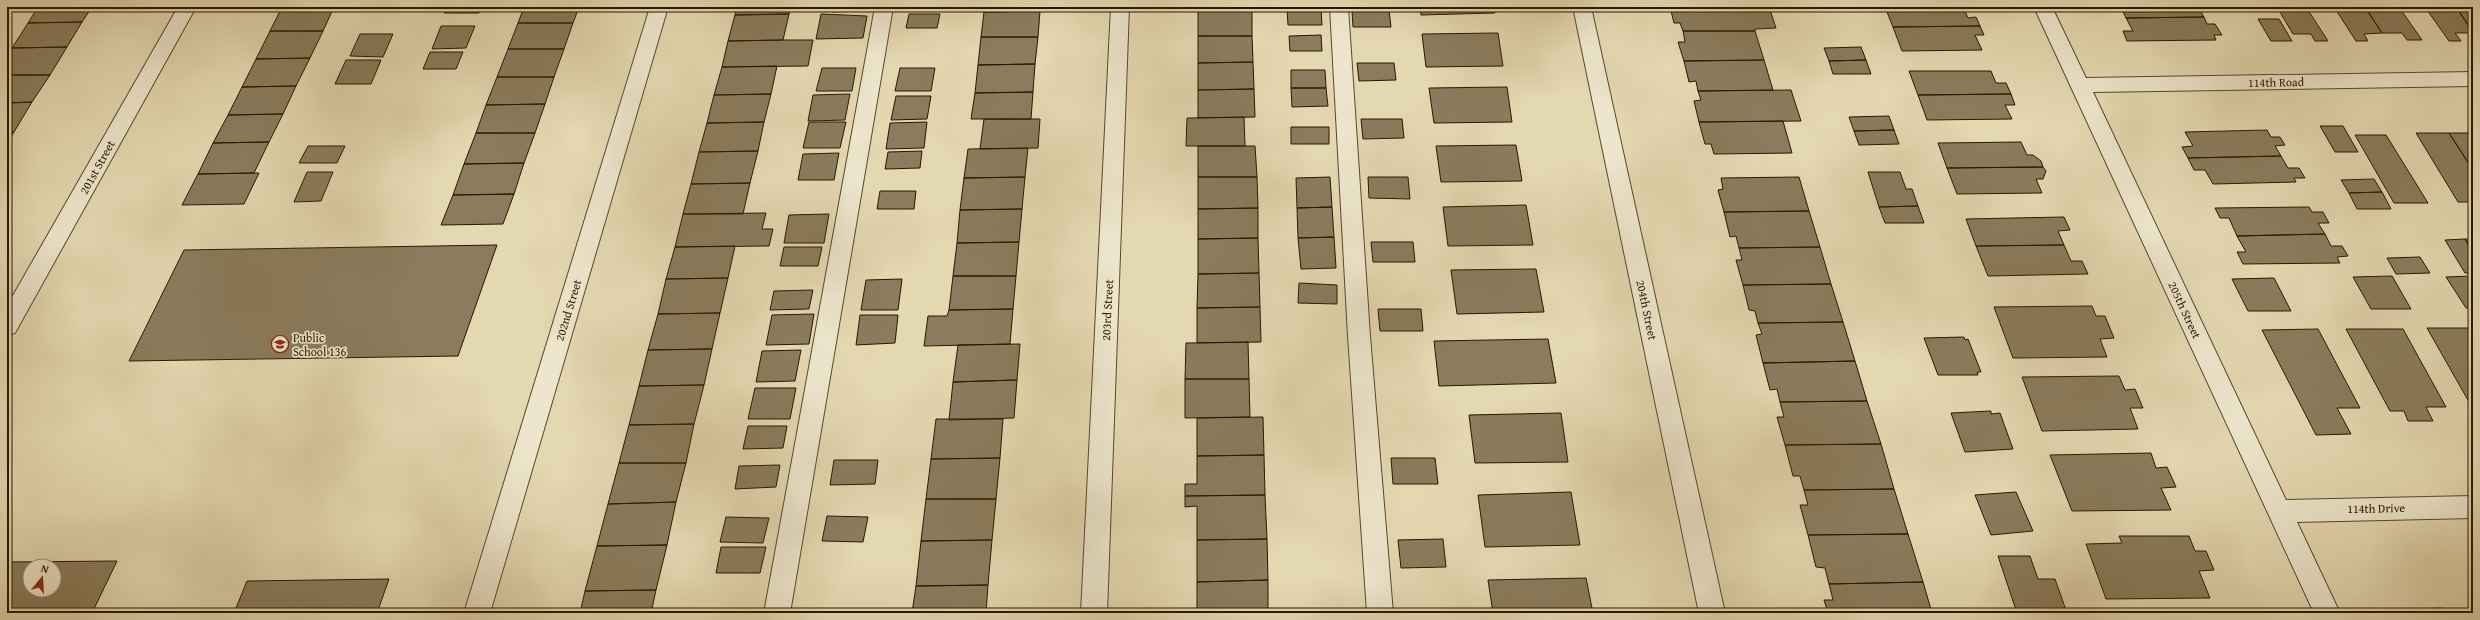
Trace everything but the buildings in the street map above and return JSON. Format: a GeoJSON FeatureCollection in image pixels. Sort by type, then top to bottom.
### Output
{"type":"FeatureCollection","features":[{"type":"Feature","properties":{"kind":"street","name":"201st Street"},"geometry":{"type":"LineString","coordinates":[[7,326],[188,7]]}},
{"type":"Feature","properties":{"kind":"street","name":"202nd Street"},"geometry":{"type":"LineString","coordinates":[[477,613],[659,7]]}},
{"type":"Feature","properties":{"kind":"street"},"geometry":{"type":"LineString","coordinates":[[777,613],[884,7]]}},
{"type":"Feature","properties":{"kind":"street","name":"203rd Street"},"geometry":{"type":"LineString","coordinates":[[1094,613],[1120,7]]}},
{"type":"Feature","properties":{"kind":"street"},"geometry":{"type":"LineString","coordinates":[[1339,7],[1359,336],[1380,613]]}},
{"type":"Feature","properties":{"kind":"street","name":"204th Street"},"geometry":{"type":"LineString","coordinates":[[1582,7],[1712,613]]}},
{"type":"Feature","properties":{"kind":"street","name":"205th Street"},"geometry":{"type":"LineString","coordinates":[[2043,7],[2327,613]]}},
{"type":"Feature","properties":{"kind":"street","name":"114th Road"},"geometry":{"type":"LineString","coordinates":[[2080,85],[2473,79]]}},
{"type":"Feature","properties":{"kind":"street","name":"114th Drive"},"geometry":{"type":"LineString","coordinates":[[2278,511],[2473,507]]}},
{"type":"Feature","properties":{"kind":"place","name":"Public School 136"},"geometry":{"type":"Point","coordinates":[280,344]}}]}
